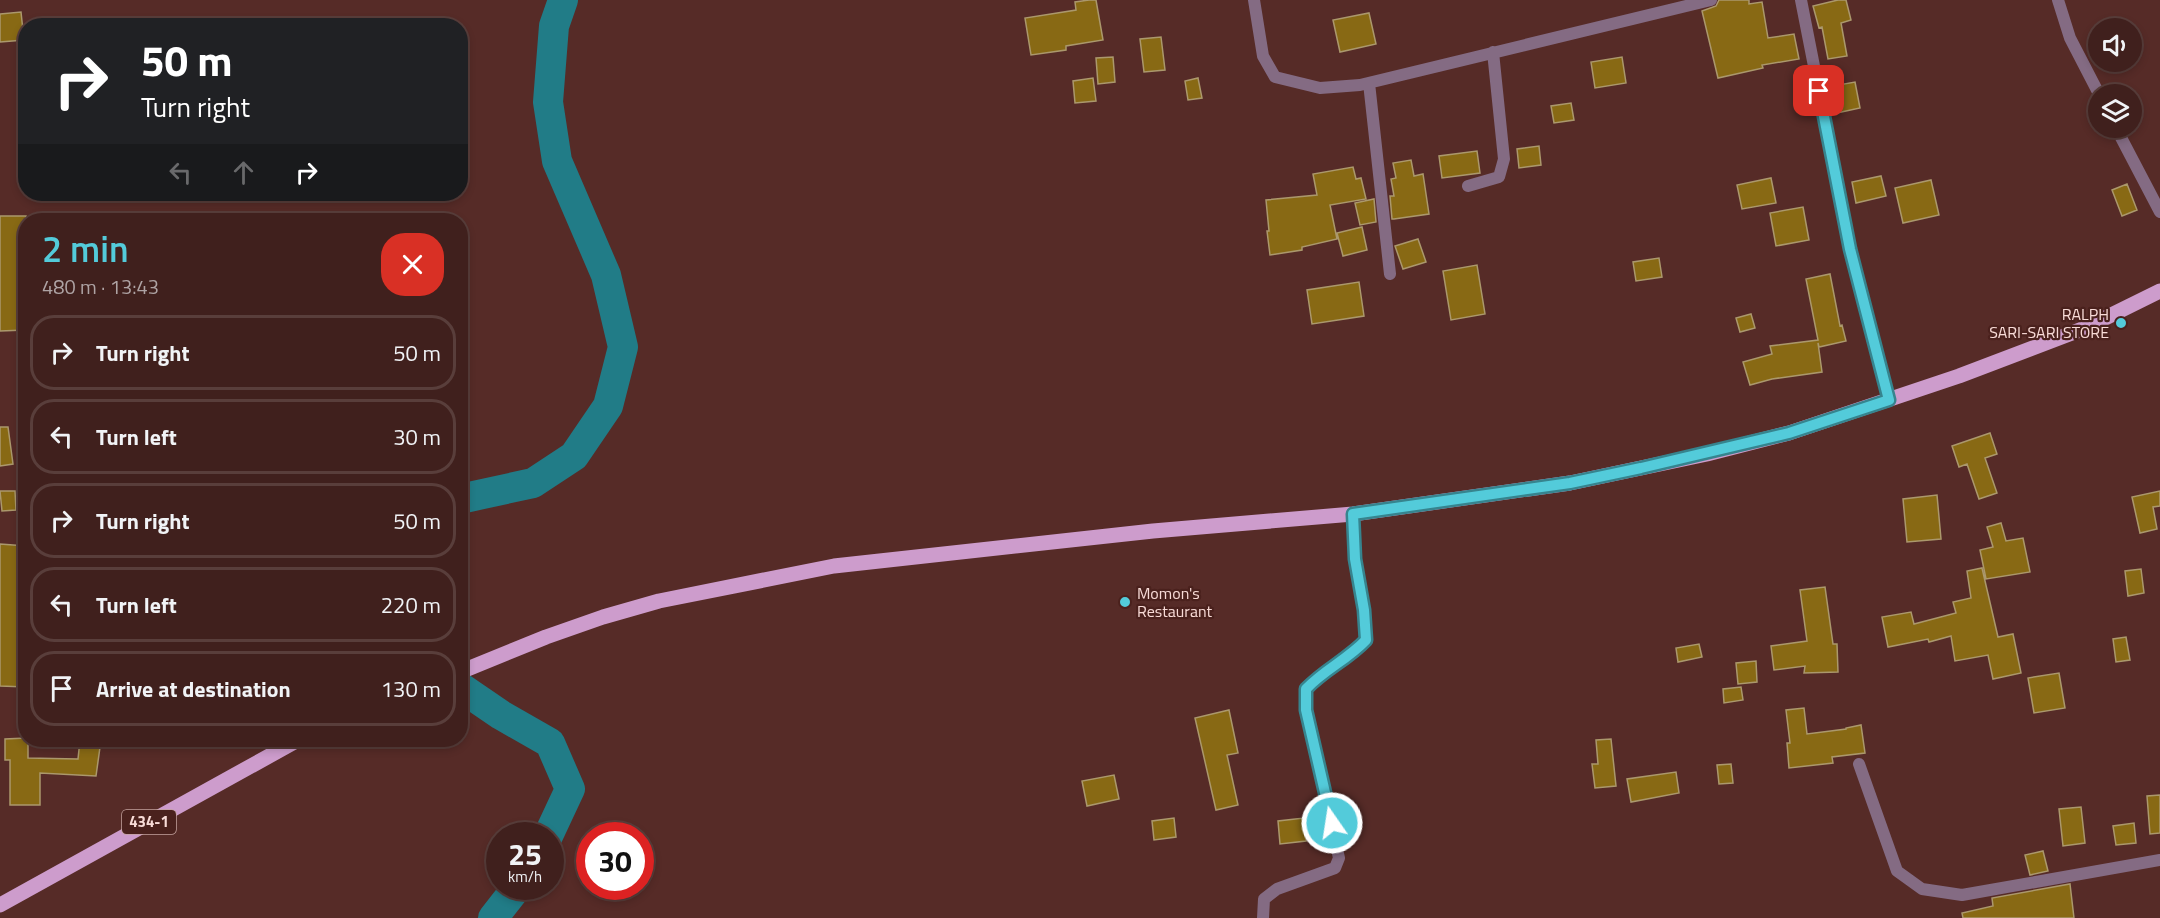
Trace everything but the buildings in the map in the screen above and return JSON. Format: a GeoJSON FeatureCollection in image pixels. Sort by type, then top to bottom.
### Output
{"type":"FeatureCollection","features":[{"type":"Feature","properties":{"kind":"main road"},"geometry":{"type":"LineString","coordinates":[[468,669],[546,637],[659,601],[834,566],[1153,531],[1353,514],[1570,483],[1641,468],[1789,433],[1889,400],[2085,328],[2160,291]]}},
{"type":"Feature","properties":{"kind":"main road","name":"434-1"},"geometry":{"type":"LineString","coordinates":[[0,905],[285,747]]}},
{"type":"Feature","properties":{"kind":"street"},"geometry":{"type":"LineString","coordinates":[[1254,0],[1263,56],[1275,77],[1320,88],[1369,83],[1711,0]]}},
{"type":"Feature","properties":{"kind":"street"},"geometry":{"type":"LineString","coordinates":[[1801,0],[1850,249],[1889,400]]}},
{"type":"Feature","properties":{"kind":"street"},"geometry":{"type":"LineString","coordinates":[[2058,0],[2070,38],[2094,84]]}},
{"type":"Feature","properties":{"kind":"street"},"geometry":{"type":"LineString","coordinates":[[1468,186],[1499,177],[1504,159],[1493,52]]}},
{"type":"Feature","properties":{"kind":"street"},"geometry":{"type":"LineString","coordinates":[[1369,83],[1390,274]]}},
{"type":"Feature","properties":{"kind":"street"},"geometry":{"type":"LineString","coordinates":[[2121,138],[2160,212]]}},
{"type":"Feature","properties":{"kind":"street"},"geometry":{"type":"LineString","coordinates":[[1263,918],[1264,899],[1277,889],[1335,868],[1339,858],[1306,710],[1306,689],[1321,674],[1354,653],[1366,640],[1364,610],[1355,559],[1353,514]]}},
{"type":"Feature","properties":{"kind":"street"},"geometry":{"type":"LineString","coordinates":[[1859,764],[1897,871],[1922,890],[1962,895],[2160,860]]}},
{"type":"Feature","properties":{"kind":"waterway"},"geometry":{"type":"LineString","coordinates":[[468,497],[533,483],[574,456],[608,406],[623,347],[606,275],[557,161],[548,102],[554,26],[563,0]]}},
{"type":"Feature","properties":{"kind":"waterway"},"geometry":{"type":"LineString","coordinates":[[468,692],[501,715],[550,743],[570,789],[555,822]]}},
{"type":"Feature","properties":{"kind":"waterway"},"geometry":{"type":"LineString","coordinates":[[493,918],[507,900]]}},
{"type":"Feature","properties":{"kind":"place","name":"RALPH SARI-SARI STORE"},"geometry":{"type":"Point","coordinates":[2121,323]}},
{"type":"Feature","properties":{"kind":"place","name":"Momon's Restaurant"},"geometry":{"type":"Point","coordinates":[1125,602]}},
{"type":"Feature","properties":{"kind":"route"},"geometry":{"type":"LineString","coordinates":[[1332,823],[1306,710],[1306,689],[1321,674],[1354,653],[1366,640],[1364,610],[1355,559],[1353,514],[1570,483],[1707,454],[1789,433],[1889,400],[1850,249],[1819,91]]}}]}
